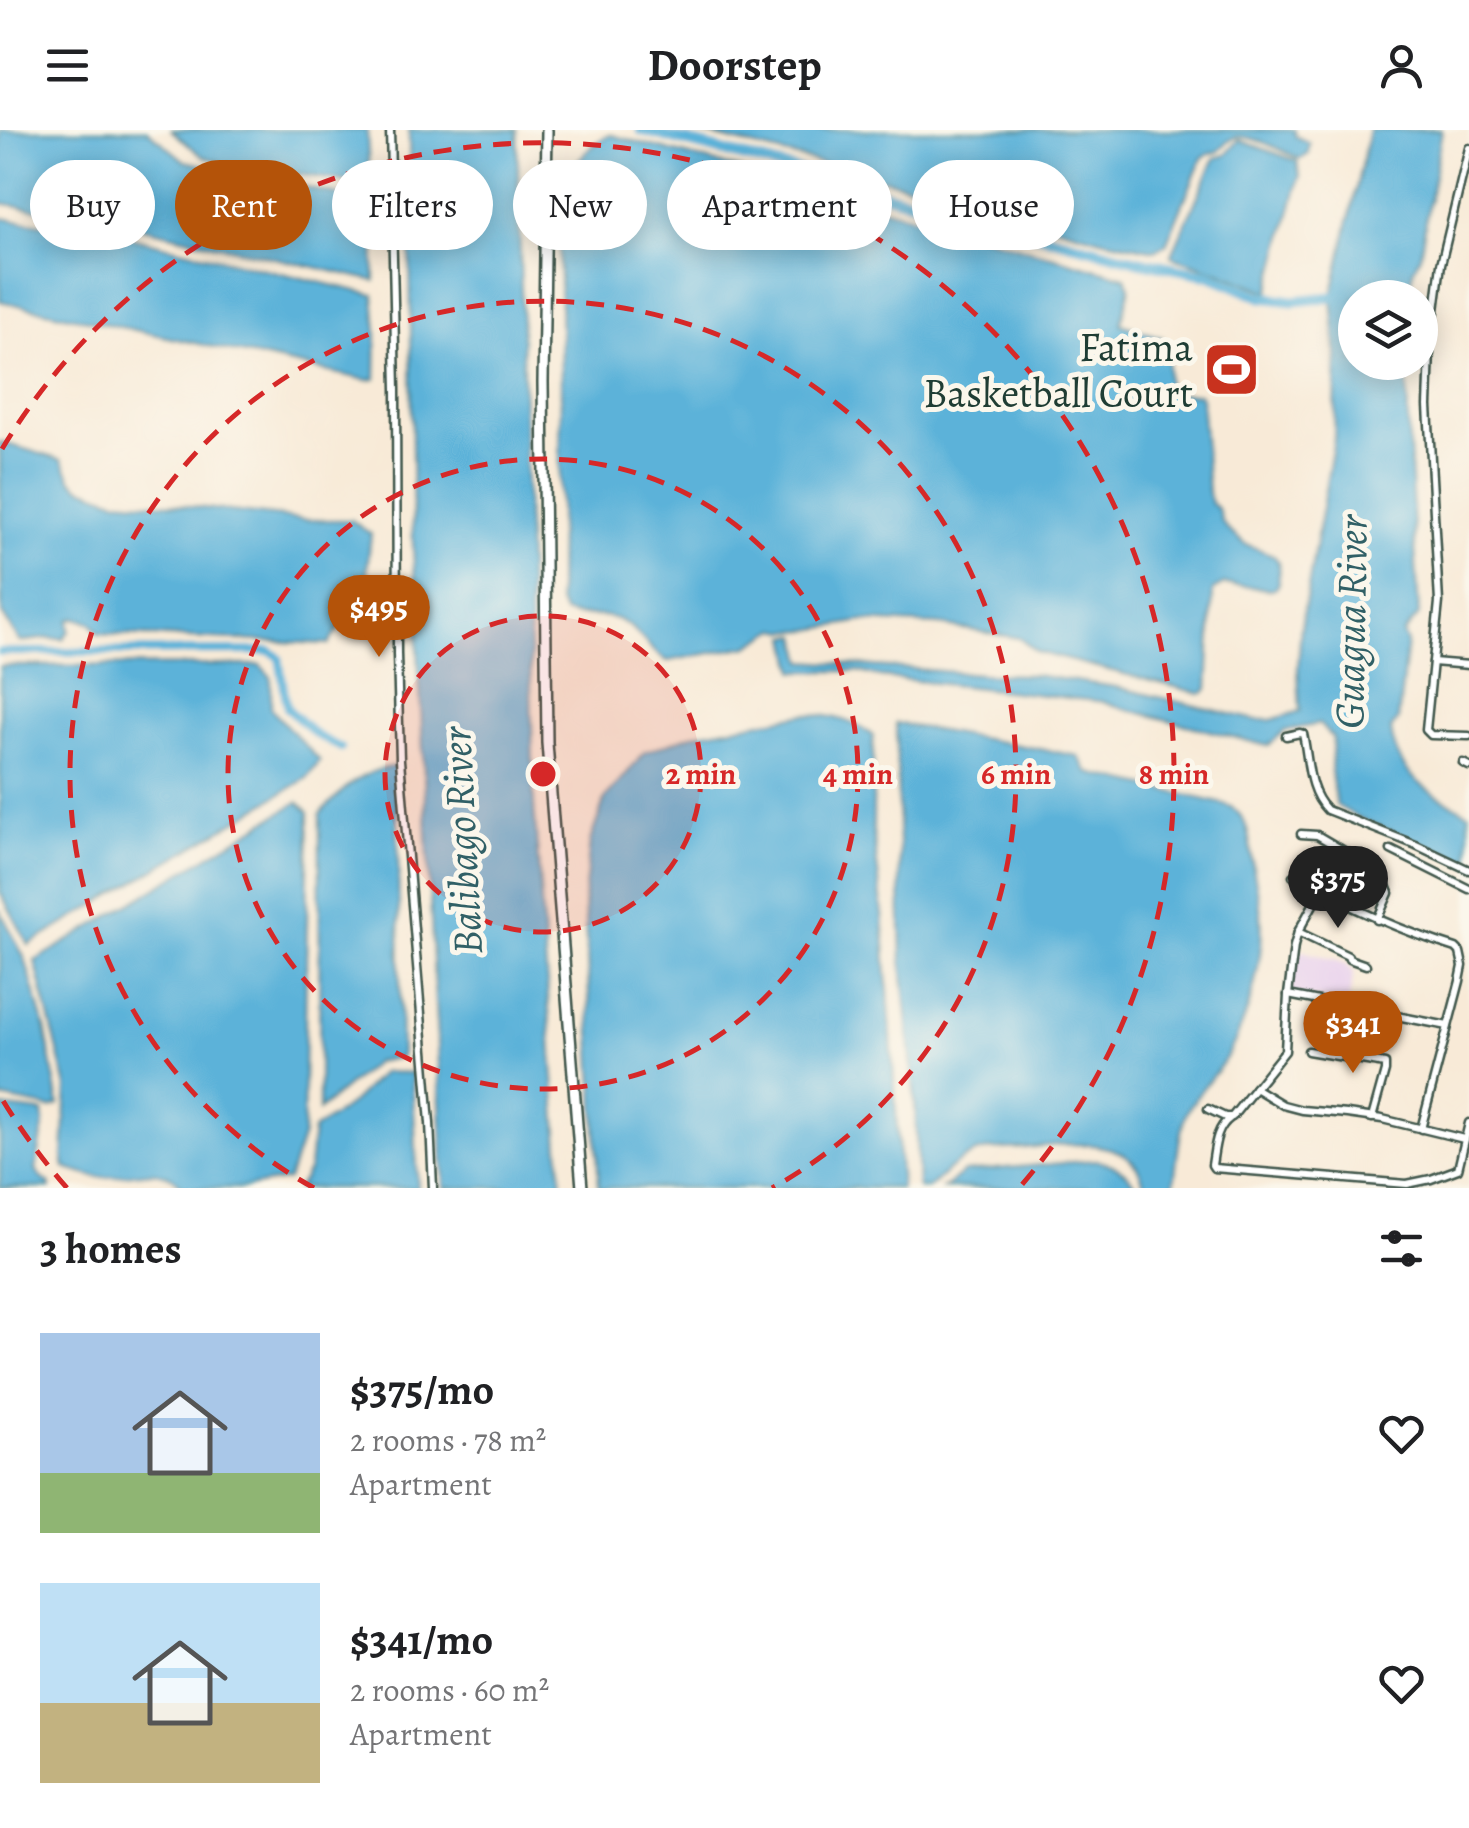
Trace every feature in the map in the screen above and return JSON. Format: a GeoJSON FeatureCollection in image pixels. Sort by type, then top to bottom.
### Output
{"type":"FeatureCollection","features":[{"type":"Feature","properties":{"kind":"street"},"geometry":{"type":"LineString","coordinates":[[390,130],[400,760],[434,1188]]}},
{"type":"Feature","properties":{"kind":"street"},"geometry":{"type":"LineString","coordinates":[[546,130],[543,382],[548,743],[582,1188]]}},
{"type":"Feature","properties":{"kind":"street"},"geometry":{"type":"LineString","coordinates":[[1469,148],[1441,264],[1430,350],[1428,406],[1439,602],[1426,730],[1431,735],[1469,736]]}},
{"type":"Feature","properties":{"kind":"street"},"geometry":{"type":"LineString","coordinates":[[1433,662],[1469,665]]}},
{"type":"Feature","properties":{"kind":"street"},"geometry":{"type":"LineString","coordinates":[[1286,736],[1303,734],[1314,789],[1327,810],[1469,870]]}},
{"type":"Feature","properties":{"kind":"street"},"geometry":{"type":"LineString","coordinates":[[1302,834],[1318,834],[1380,872],[1389,893],[1377,920]]}},
{"type":"Feature","properties":{"kind":"street"},"geometry":{"type":"LineString","coordinates":[[1391,850],[1469,889]]}},
{"type":"Feature","properties":{"kind":"street"},"geometry":{"type":"LineString","coordinates":[[1294,876],[1377,920],[1460,952],[1463,966],[1421,1129]]}},
{"type":"Feature","properties":{"kind":"street"},"geometry":{"type":"LineString","coordinates":[[1320,892],[1298,932],[1284,1052],[1221,1126],[1212,1165],[1348,1184],[1411,1184],[1458,1169],[1469,1123]]}},
{"type":"Feature","properties":{"kind":"street"},"geometry":{"type":"LineString","coordinates":[[1298,932],[1366,965]]}},
{"type":"Feature","properties":{"kind":"street"},"geometry":{"type":"LineString","coordinates":[[1288,995],[1448,1026]]}},
{"type":"Feature","properties":{"kind":"street"},"geometry":{"type":"LineString","coordinates":[[1308,1050],[1384,1064],[1372,1118]]}},
{"type":"Feature","properties":{"kind":"street"},"geometry":{"type":"LineString","coordinates":[[1256,1088],[1283,1105],[1302,1110],[1372,1118],[1464,1139]]}},
{"type":"Feature","properties":{"kind":"street"},"geometry":{"type":"LineString","coordinates":[[1208,1110],[1230,1118]]}},
{"type":"Feature","properties":{"kind":"shaded area"},"geometry":{"type":"Polygon","coordinates":[[[1296,949],[1344,963],[1354,972],[1348,1004],[1290,994],[1296,949]]]}},
{"type":"Feature","properties":{"kind":"water"},"geometry":{"type":"Polygon","coordinates":[[[0,130],[147,130],[184,160],[175,160],[175,235],[155,231],[155,160],[30,160],[30,208],[0,203],[0,130]]]}},
{"type":"Feature","properties":{"kind":"water"},"geometry":{"type":"Polygon","coordinates":[[[171,130],[367,130],[368,160],[332,160],[332,179],[312,176],[312,160],[214,160],[202,156],[171,130]]]}},
{"type":"Feature","properties":{"kind":"water","name":"Balibago River"},"geometry":{"type":"Polygon","coordinates":[[[409,130],[517,130],[513,250],[520,250],[534,805],[562,1188],[444,1188],[413,545],[410,250],[493,250],[493,160],[409,160],[409,130]]]}},
{"type":"Feature","properties":{"kind":"water"},"geometry":{"type":"Polygon","coordinates":[[[689,130],[1295,130],[1295,136],[1309,143],[1308,154],[1300,159],[1260,141],[1237,137],[1202,158],[1166,244],[1155,250],[1074,231],[1074,160],[912,160],[912,186],[892,181],[892,160],[808,160],[689,130]]]}},
{"type":"Feature","properties":{"kind":"water","name":"Guagua River"},"geometry":{"type":"Polygon","coordinates":[[[1369,130],[1442,130],[1420,255],[1412,280],[1338,280],[1338,380],[1407,380],[1419,615],[1403,634],[1407,642],[1398,720],[1391,729],[1400,759],[1417,781],[1469,813],[1469,863],[1336,805],[1331,772],[1333,738],[1319,724],[1284,731],[1268,746],[1106,702],[880,677],[857,671],[795,671],[788,636],[798,635],[804,661],[1034,675],[1116,687],[1256,720],[1271,720],[1300,711],[1301,627],[1334,440],[1337,358],[1332,297],[1369,130]]]}},
{"type":"Feature","properties":{"kind":"water"},"geometry":{"type":"Polygon","coordinates":[[[611,135],[704,160],[667,160],[667,250],[892,250],[892,211],[912,216],[912,250],[1030,250],[1125,277],[1130,287],[1121,324],[1163,338],[1168,347],[1167,390],[1201,397],[1211,503],[1228,530],[1278,561],[1276,588],[1224,584],[1213,590],[1208,689],[1199,693],[1037,652],[1019,638],[939,625],[863,621],[810,630],[777,629],[749,646],[668,661],[619,620],[564,613],[558,601],[560,250],[647,250],[647,160],[579,160],[611,135]]]}},
{"type":"Feature","properties":{"kind":"water"},"geometry":{"type":"Polygon","coordinates":[[[1239,140],[1297,161],[1300,176],[1269,292],[1171,256],[1215,158],[1226,155],[1239,140]]]}},
{"type":"Feature","properties":{"kind":"water"},"geometry":{"type":"Polygon","coordinates":[[[312,189],[332,194],[332,250],[375,250],[375,281],[240,250],[312,250],[312,189]]]}},
{"type":"Feature","properties":{"kind":"water"},"geometry":{"type":"Polygon","coordinates":[[[0,218],[30,222],[30,250],[155,250],[155,243],[374,295],[376,379],[367,380],[0,301],[0,218]]]}},
{"type":"Feature","properties":{"kind":"water"},"geometry":{"type":"Polygon","coordinates":[[[0,442],[62,460],[80,487],[115,500],[307,520],[351,520],[371,534],[367,569],[371,618],[342,623],[329,644],[99,634],[90,622],[74,618],[69,620],[69,631],[63,639],[20,642],[2,614],[0,442]]]}},
{"type":"Feature","properties":{"kind":"water"},"geometry":{"type":"Polygon","coordinates":[[[260,665],[271,677],[271,709],[320,761],[307,778],[29,945],[0,892],[0,666],[260,665]]]}},
{"type":"Feature","properties":{"kind":"water"},"geometry":{"type":"Polygon","coordinates":[[[806,714],[841,720],[873,736],[873,831],[883,914],[901,1188],[599,1188],[584,899],[590,841],[605,799],[645,752],[694,734],[806,714]]]}},
{"type":"Feature","properties":{"kind":"water"},"geometry":{"type":"Polygon","coordinates":[[[896,723],[1078,756],[1089,773],[1224,804],[1243,819],[1261,915],[1258,968],[1235,1041],[1187,1112],[1173,1188],[1144,1188],[1139,1170],[1129,1158],[1115,1150],[1078,1144],[977,1153],[928,1188],[918,1188],[915,1102],[902,963],[896,723]]]}},
{"type":"Feature","properties":{"kind":"water"},"geometry":{"type":"Polygon","coordinates":[[[397,766],[401,1057],[376,1062],[319,1110],[320,814],[363,776],[397,766]]]}},
{"type":"Feature","properties":{"kind":"water"},"geometry":{"type":"Polygon","coordinates":[[[298,802],[309,812],[303,1135],[288,1180],[241,1188],[183,1188],[166,1174],[97,1177],[65,1168],[67,1087],[35,961],[298,802]]]}},
{"type":"Feature","properties":{"kind":"water"},"geometry":{"type":"Polygon","coordinates":[[[0,910],[25,959],[45,1027],[59,1105],[50,1108],[0,1098],[0,910]]]}},
{"type":"Feature","properties":{"kind":"water"},"geometry":{"type":"Polygon","coordinates":[[[383,1072],[412,1073],[418,1188],[298,1188],[309,1169],[313,1130],[348,1106],[383,1072]]]}},
{"type":"Feature","properties":{"kind":"water"},"geometry":{"type":"Polygon","coordinates":[[[0,1107],[43,1112],[36,1169],[50,1188],[0,1188],[0,1107]]]}},
{"type":"Feature","properties":{"kind":"water"},"geometry":{"type":"Polygon","coordinates":[[[1095,1160],[1119,1168],[1136,1188],[943,1188],[964,1172],[1095,1160]]]}},
{"type":"Feature","properties":{"kind":"waterway"},"geometry":{"type":"LineString","coordinates":[[641,130],[1139,261],[1209,275],[1262,297],[1293,301],[1338,297]]}},
{"type":"Feature","properties":{"kind":"waterway"},"geometry":{"type":"LineString","coordinates":[[0,652],[270,651],[279,657],[287,708],[316,735],[341,748]]}},
{"type":"Feature","properties":{"kind":"place","name":"Fatima Basketball Court"},"geometry":{"type":"Point","coordinates":[1232,370]}}]}
